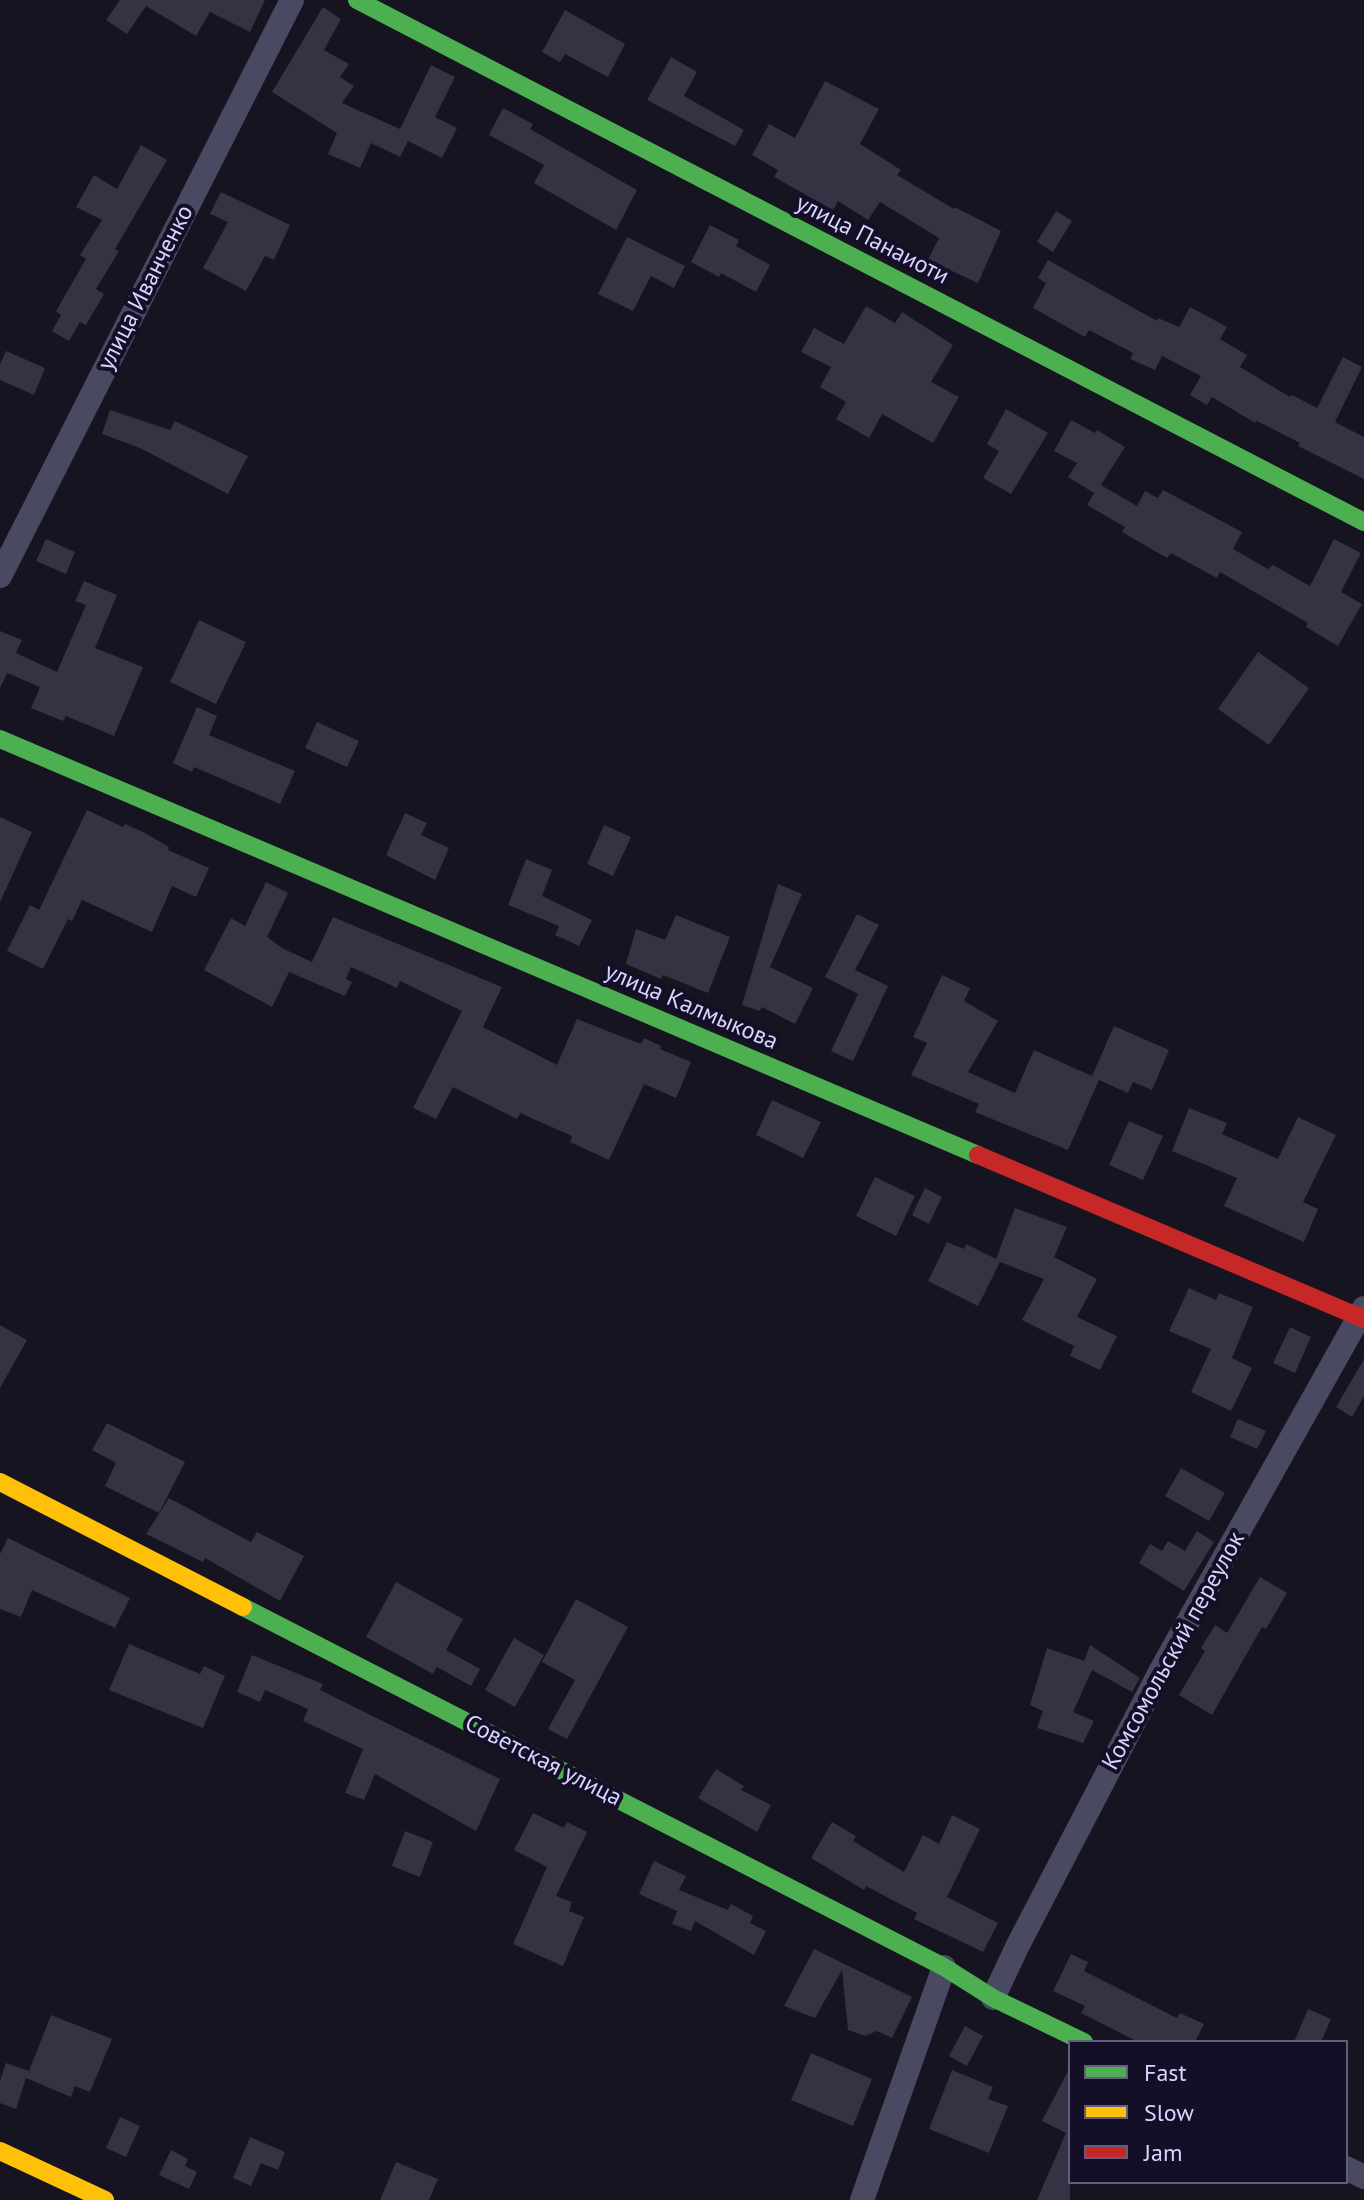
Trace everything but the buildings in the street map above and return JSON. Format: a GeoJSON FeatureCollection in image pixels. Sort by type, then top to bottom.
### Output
{"type":"FeatureCollection","features":[{"type":"Feature","properties":{"kind":"street","name":"улица Иванченко"},"geometry":{"type":"LineString","coordinates":[[0,576],[292,0]]}},
{"type":"Feature","properties":{"kind":"street","name":"улица Панаиоти"},"geometry":{"type":"LineString","coordinates":[[357,0],[1364,522]]}},
{"type":"Feature","properties":{"kind":"street","name":"улица Калмыкова"},"geometry":{"type":"LineString","coordinates":[[0,739],[1362,1314]]}},
{"type":"Feature","properties":{"kind":"street","name":"Комсомольский переулок"},"geometry":{"type":"LineString","coordinates":[[993,1998],[1161,1670],[1362,1314]]}},
{"type":"Feature","properties":{"kind":"street","name":"Советская улица"},"geometry":{"type":"LineString","coordinates":[[0,1482],[944,1967],[993,1998],[1080,2040]]}},
{"type":"Feature","properties":{"kind":"street"},"geometry":{"type":"LineString","coordinates":[[862,2200],[944,1967]]}},
{"type":"Feature","properties":{"kind":"street"},"geometry":{"type":"LineString","coordinates":[[0,2151],[105,2200]]}},
{"type":"Feature","properties":{"kind":"traffic: fast"},"geometry":{"type":"LineString","coordinates":[[357,0],[1364,522]]}},
{"type":"Feature","properties":{"kind":"traffic: fast"},"geometry":{"type":"LineString","coordinates":[[0,739],[978,1155]]}},
{"type":"Feature","properties":{"kind":"traffic: fast"},"geometry":{"type":"LineString","coordinates":[[243,1607],[944,1967],[993,1998],[1080,2040]]}},
{"type":"Feature","properties":{"kind":"traffic: slow"},"geometry":{"type":"LineString","coordinates":[[0,1482],[243,1607]]}},
{"type":"Feature","properties":{"kind":"traffic: slow"},"geometry":{"type":"LineString","coordinates":[[0,2151],[105,2200]]}},
{"type":"Feature","properties":{"kind":"traffic: jam"},"geometry":{"type":"LineString","coordinates":[[978,1155],[1364,1319]]}}]}
